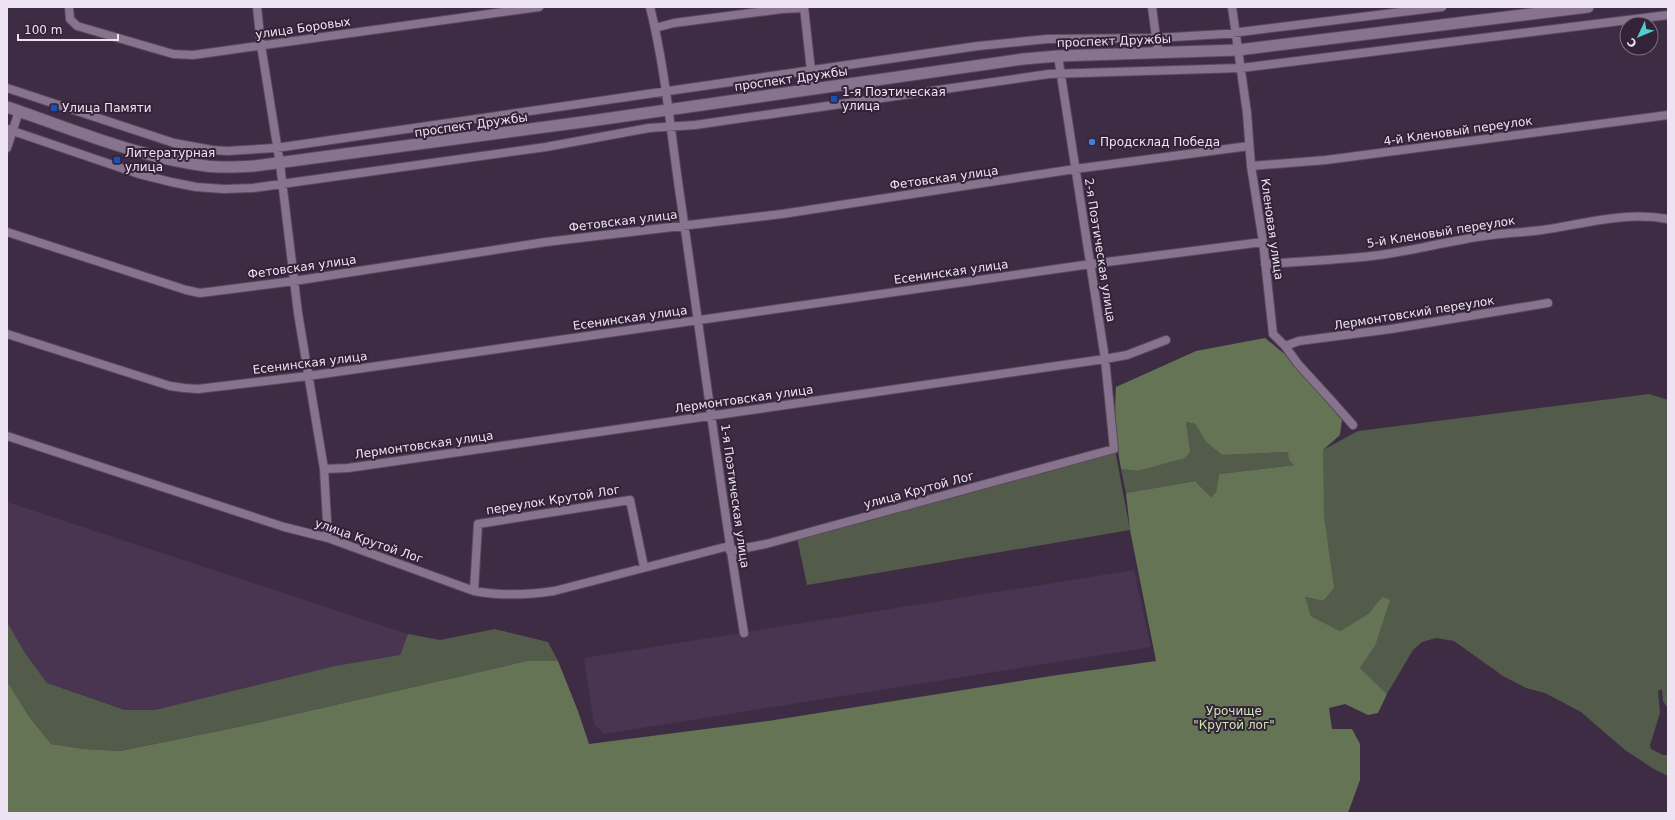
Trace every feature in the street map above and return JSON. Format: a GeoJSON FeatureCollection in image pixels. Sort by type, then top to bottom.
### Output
{"type":"FeatureCollection","features":[{"type":"Feature","properties":{"kind":"main road","name":"проспект Дружбы"},"geometry":{"type":"LineString","coordinates":[[7,107],[127,148],[180,162],[208,166],[234,167],[280,164],[1023,59],[1058,56],[1238,50],[1529,11],[1588,7]]}},
{"type":"Feature","properties":{"kind":"street","name":"улица Боровых"},"geometry":{"type":"LineString","coordinates":[[69,7],[70,19],[81,27],[183,56],[539,7]]}},
{"type":"Feature","properties":{"kind":"street"},"geometry":{"type":"LineString","coordinates":[[257,7],[276,148],[280,164],[281,185],[294,281],[324,469],[328,538]]}},
{"type":"Feature","properties":{"kind":"street","name":"1-я Поэтическая улица"},"geometry":{"type":"LineString","coordinates":[[650,7],[655,28],[668,110],[730,549],[744,633]]}},
{"type":"Feature","properties":{"kind":"street"},"geometry":{"type":"LineString","coordinates":[[1152,7],[1158,52]]}},
{"type":"Feature","properties":{"kind":"street","name":"Кленовая улица"},"geometry":{"type":"LineString","coordinates":[[1232,7],[1241,68],[1251,166],[1263,242],[1273,334],[1353,425]]}},
{"type":"Feature","properties":{"kind":"street"},"geometry":{"type":"LineString","coordinates":[[7,88],[174,143],[212,150],[227,151],[276,148],[978,46],[1047,39],[1156,38],[1235,33],[1442,7]]}},
{"type":"Feature","properties":{"kind":"street"},"geometry":{"type":"LineString","coordinates":[[655,28],[674,23],[774,10],[804,8],[813,89]]}},
{"type":"Feature","properties":{"kind":"street"},"geometry":{"type":"LineString","coordinates":[[10,130],[139,174],[196,187],[224,189],[281,185],[546,147],[649,128],[695,125],[978,84],[1060,74],[1241,68],[1668,15]]}},
{"type":"Feature","properties":{"kind":"street","name":"2-я Поэтическая улица"},"geometry":{"type":"LineString","coordinates":[[1058,56],[1105,359],[1114,449]]}},
{"type":"Feature","properties":{"kind":"street"},"geometry":{"type":"LineString","coordinates":[[7,148],[10,130],[19,111]]}},
{"type":"Feature","properties":{"kind":"street","name":"4-й Кленовый переулок"},"geometry":{"type":"LineString","coordinates":[[1251,166],[1326,160],[1668,115]]}},
{"type":"Feature","properties":{"kind":"street","name":"Фетовская улица"},"geometry":{"type":"LineString","coordinates":[[7,232],[200,294],[546,242],[782,214],[1075,169],[1249,146]]}},
{"type":"Feature","properties":{"kind":"street","name":"5-й Кленовый переулок"},"geometry":{"type":"LineString","coordinates":[[1265,264],[1378,255],[1468,238],[1543,230],[1588,221],[1626,217],[1668,219]]}},
{"type":"Feature","properties":{"kind":"street","name":"Есенинская улица"},"geometry":{"type":"LineString","coordinates":[[7,334],[170,386],[198,389],[308,376],[1091,264],[1263,242]]}},
{"type":"Feature","properties":{"kind":"street","name":"Лермонтовский переулок"},"geometry":{"type":"LineString","coordinates":[[1285,346],[1299,341],[1391,330],[1548,303]]}},
{"type":"Feature","properties":{"kind":"street","name":"Лермонтовская улица"},"geometry":{"type":"LineString","coordinates":[[324,469],[348,468],[1105,359],[1127,355],[1166,340]]}},
{"type":"Feature","properties":{"kind":"street","name":"улица Крутой Лог"},"geometry":{"type":"LineString","coordinates":[[7,436],[284,527],[328,538],[474,591],[491,594],[533,594],[554,591],[644,567],[730,549],[766,544],[1114,449]]}},
{"type":"Feature","properties":{"kind":"street","name":"переулок Крутой Лог"},"geometry":{"type":"LineString","coordinates":[[474,591],[478,524],[630,500],[644,567]]}},
{"type":"Feature","properties":{"kind":"shaded area"},"geometry":{"type":"Polygon","coordinates":[[[7,502],[408,634],[400,655],[335,666],[155,710],[125,710],[47,683],[25,653],[7,622],[7,502]]]}},
{"type":"Feature","properties":{"kind":"shaded area"},"geometry":{"type":"Polygon","coordinates":[[[1134,570],[1151,647],[604,734],[594,724],[584,658],[1134,570]]]}},
{"type":"Feature","properties":{"kind":"green space","name":"Урочище \"Крутой лог\""},"geometry":{"type":"Polygon","coordinates":[[[1265,338],[1287,356],[1342,420],[1340,435],[1323,450],[1324,516],[1334,588],[1323,601],[1305,597],[1311,616],[1340,631],[1368,614],[1382,597],[1390,600],[1375,646],[1360,668],[1387,694],[1378,713],[1368,715],[1345,704],[1329,708],[1332,729],[1352,729],[1360,744],[1360,780],[1348,813],[7,813],[7,681],[28,715],[51,744],[84,749],[120,751],[243,726],[527,661],[558,661],[578,711],[589,744],[768,721],[1051,676],[1156,661],[1130,530],[1126,493],[1195,481],[1211,497],[1216,492],[1219,474],[1294,465],[1289,460],[1288,452],[1222,455],[1206,442],[1195,424],[1186,422],[1190,452],[1185,458],[1137,471],[1121,469],[1116,428],[1116,387],[1196,351],[1265,338]]]}},
{"type":"Feature","properties":{"kind":"green space"},"geometry":{"type":"Polygon","coordinates":[[[1649,394],[1668,400],[1668,705],[1667,707],[1663,701],[1662,689],[1658,691],[1660,713],[1650,745],[1651,749],[1663,755],[1668,755],[1668,776],[1654,769],[1625,750],[1581,712],[1545,693],[1526,688],[1503,676],[1454,641],[1436,638],[1422,642],[1413,650],[1387,694],[1360,668],[1375,646],[1382,597],[1368,614],[1340,631],[1311,616],[1304,597],[1323,601],[1323,450],[1358,431],[1649,394]]]}},
{"type":"Feature","properties":{"kind":"green space"},"geometry":{"type":"Polygon","coordinates":[[[1186,422],[1195,424],[1206,442],[1222,455],[1288,452],[1294,465],[1219,474],[1216,492],[1211,497],[1195,481],[1126,493],[1121,469],[1137,471],[1187,435],[1186,422]]]}},
{"type":"Feature","properties":{"kind":"green space"},"geometry":{"type":"Polygon","coordinates":[[[1115,450],[1130,530],[807,585],[797,538],[1115,450]]]}},
{"type":"Feature","properties":{"kind":"green space"},"geometry":{"type":"Polygon","coordinates":[[[7,622],[25,653],[47,683],[125,710],[155,710],[335,666],[400,655],[408,634],[440,640],[495,629],[548,642],[558,661],[527,661],[243,726],[120,751],[84,749],[51,744],[28,715],[7,681],[7,622]]]}},
{"type":"Feature","properties":{"kind":"place","name":"1-я Поэтическая улица"},"geometry":{"type":"Point","coordinates":[834,99]}},
{"type":"Feature","properties":{"kind":"place","name":"Улица Памяти"},"geometry":{"type":"Point","coordinates":[54,108]}},
{"type":"Feature","properties":{"kind":"place","name":"Продсклад Победа"},"geometry":{"type":"Point","coordinates":[1092,142]}},
{"type":"Feature","properties":{"kind":"place","name":"Литературная улица"},"geometry":{"type":"Point","coordinates":[117,160]}}]}
